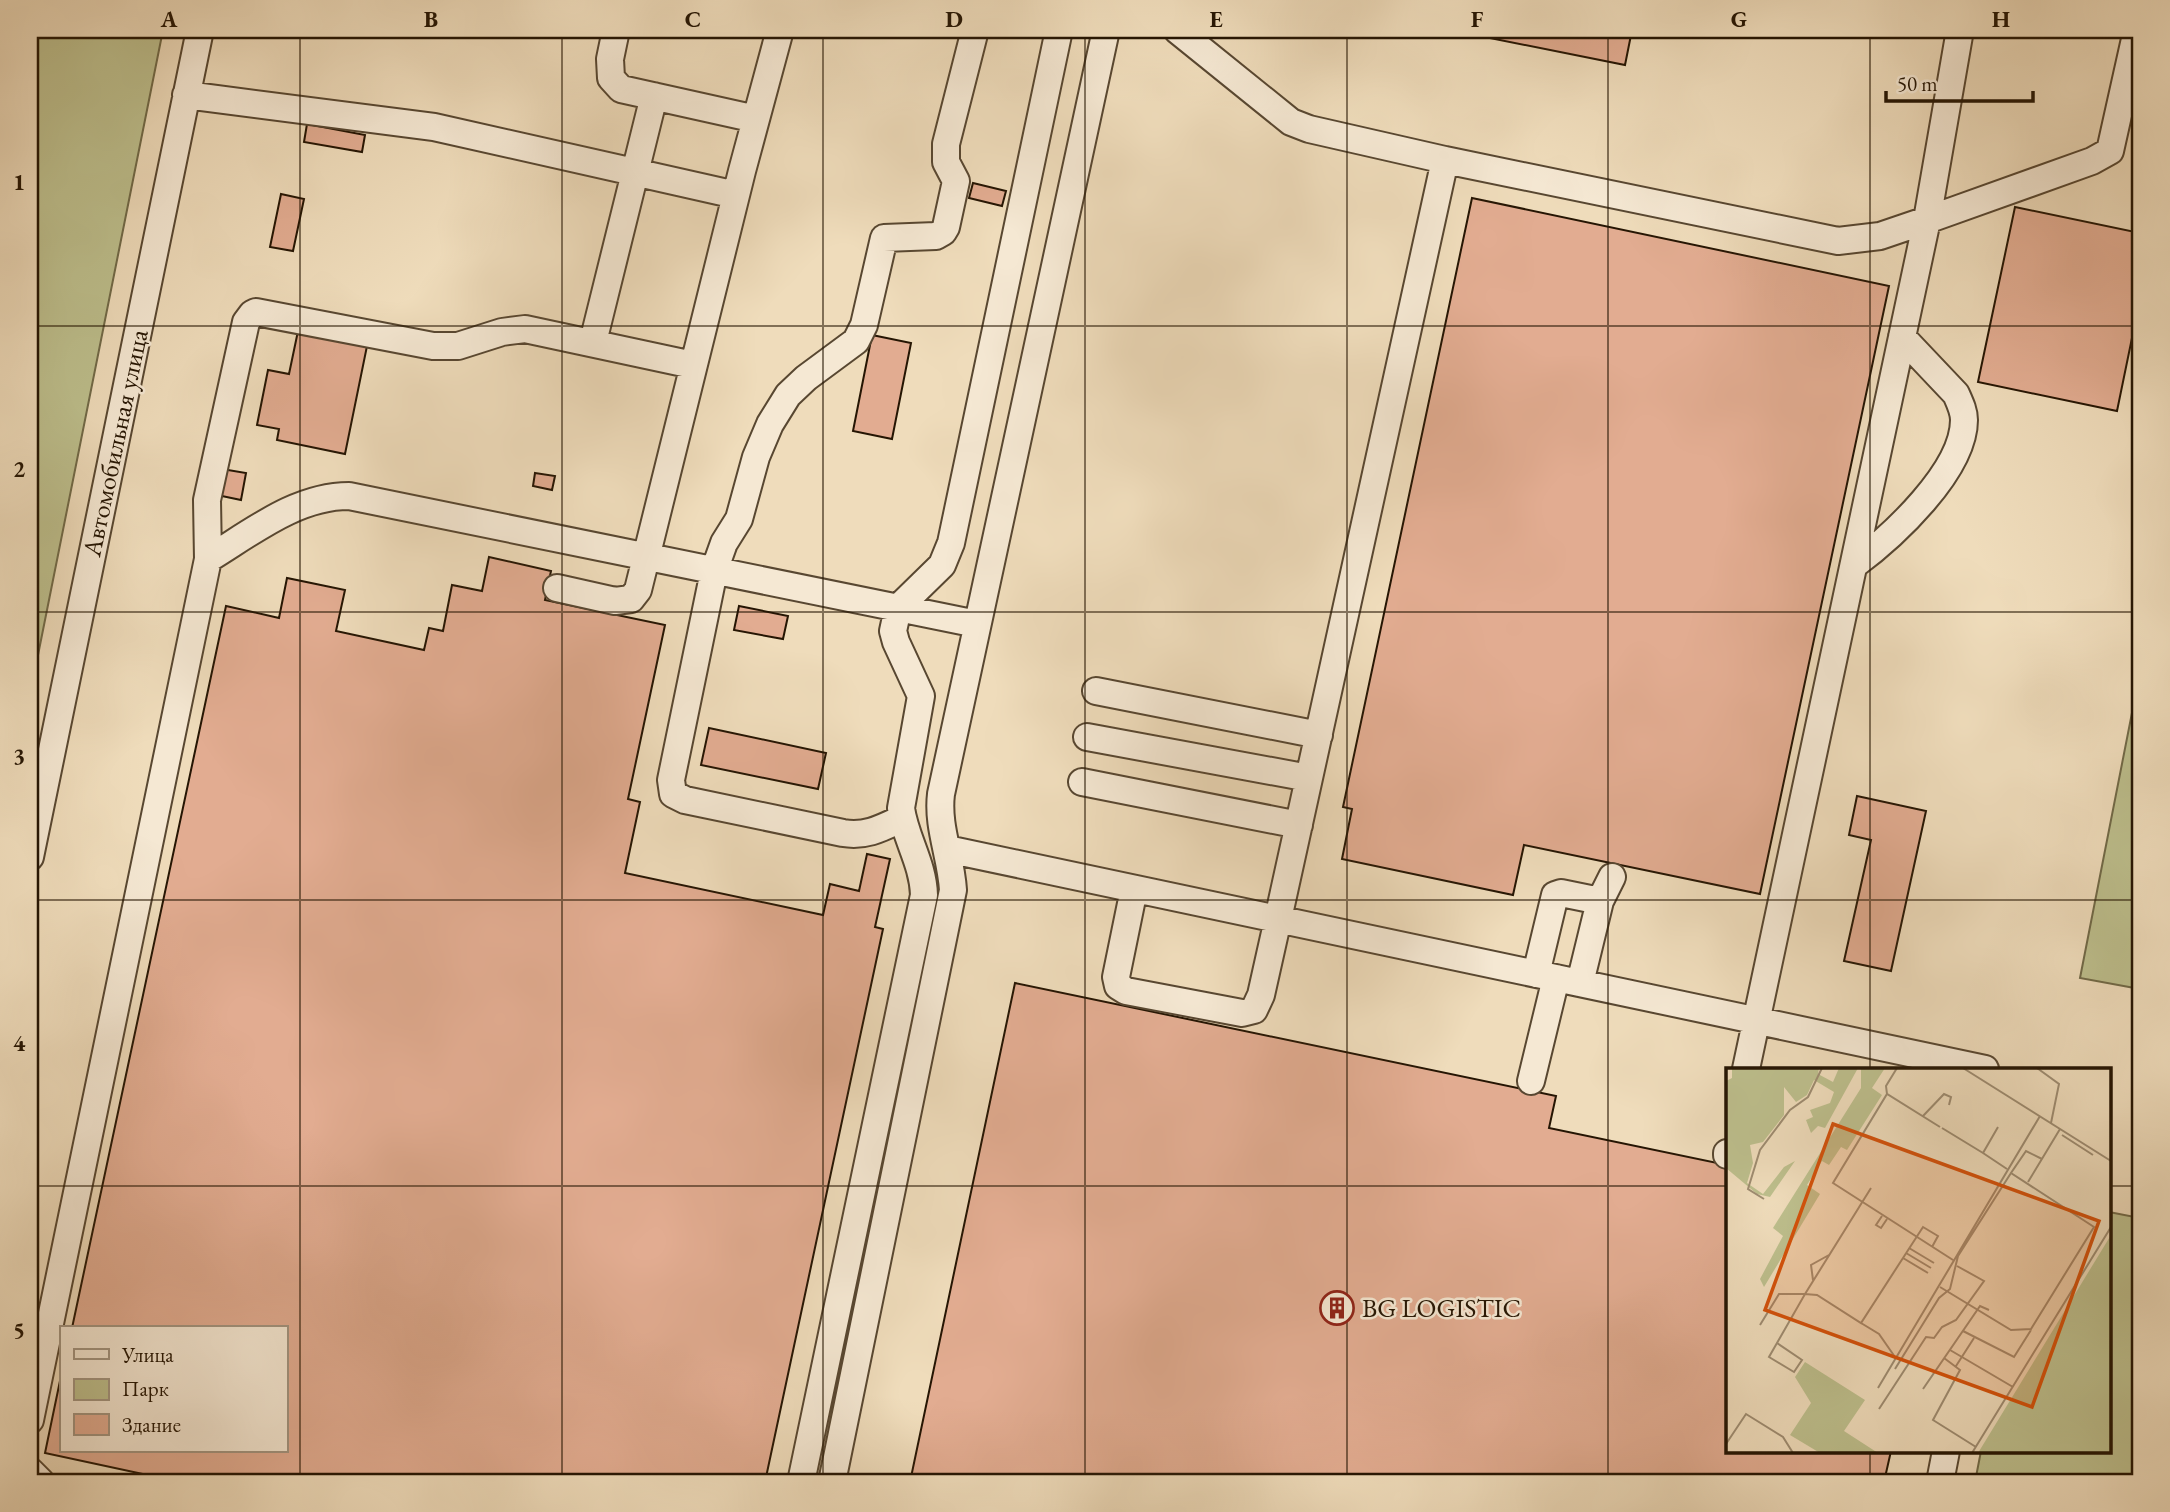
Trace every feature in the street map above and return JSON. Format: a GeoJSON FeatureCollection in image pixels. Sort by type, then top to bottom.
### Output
{"type":"FeatureCollection","features":[{"type":"Feature","properties":{"kind":"street","name":"Автомобильная улица"},"geometry":{"type":"LineString","coordinates":[[30,857],[200,30]]}},
{"type":"Feature","properties":{"kind":"street"},"geometry":{"type":"LineString","coordinates":[[616,30],[610,59],[611,78],[621,89],[756,118]]}},
{"type":"Feature","properties":{"kind":"street"},"geometry":{"type":"LineString","coordinates":[[557,588],[615,601],[631,599],[638,590],[779,30]]}},
{"type":"Feature","properties":{"kind":"street"},"geometry":{"type":"LineString","coordinates":[[903,818],[872,833],[857,835],[685,800],[673,794],[671,780],[714,570],[724,543],[739,519],[756,457],[770,425],[788,395],[806,378],[856,341],[864,325],[884,238],[929,237],[943,232],[956,181],[946,162],[946,144],[975,30]]}},
{"type":"Feature","properties":{"kind":"street"},"geometry":{"type":"LineString","coordinates":[[801,1482],[924,895],[921,867],[903,818],[902,798],[921,696],[894,636],[898,608],[942,565],[951,542],[1059,30]]}},
{"type":"Feature","properties":{"kind":"street"},"geometry":{"type":"LineString","coordinates":[[832,1482],[953,890],[952,869],[939,813],[941,794],[1106,30]]}},
{"type":"Feature","properties":{"kind":"street"},"geometry":{"type":"LineString","coordinates":[[1177,30],[1291,122],[1309,129],[1445,160],[1838,241],[1920,255]]}},
{"type":"Feature","properties":{"kind":"street"},"geometry":{"type":"LineString","coordinates":[[1746,1068],[1920,255],[1960,30]]}},
{"type":"Feature","properties":{"kind":"street"},"geometry":{"type":"LineString","coordinates":[[1838,241],[1880,236],[2092,161],[2110,151],[2137,30]]}},
{"type":"Feature","properties":{"kind":"street"},"geometry":{"type":"LineString","coordinates":[[186,95],[434,127],[736,195]]}},
{"type":"Feature","properties":{"kind":"street"},"geometry":{"type":"LineString","coordinates":[[593,342],[654,96]]}},
{"type":"Feature","properties":{"kind":"street"},"geometry":{"type":"LineString","coordinates":[[1134,889],[1116,976],[1118,986],[1126,991],[1249,1013],[1257,1006],[1310,778],[1445,160]]}},
{"type":"Feature","properties":{"kind":"street"},"geometry":{"type":"LineString","coordinates":[[30,1420],[208,559],[207,500],[246,323],[252,314],[262,312],[433,346],[458,346],[502,332],[525,329],[693,365]]}},
{"type":"Feature","properties":{"kind":"street"},"geometry":{"type":"LineString","coordinates":[[1854,565],[1879,547],[1912,513],[1953,460],[1960,445],[1964,420],[1962,406],[1956,394],[1902,337]]}},
{"type":"Feature","properties":{"kind":"street"},"geometry":{"type":"LineString","coordinates":[[208,559],[286,512],[329,496],[349,496],[978,624]]}},
{"type":"Feature","properties":{"kind":"street"},"geometry":{"type":"LineString","coordinates":[[1096,691],[1319,735]]}},
{"type":"Feature","properties":{"kind":"street"},"geometry":{"type":"LineString","coordinates":[[1087,737],[1310,778]]}},
{"type":"Feature","properties":{"kind":"street"},"geometry":{"type":"LineString","coordinates":[[1082,782],[1299,825]]}},
{"type":"Feature","properties":{"kind":"street"},"geometry":{"type":"LineString","coordinates":[[947,849],[1757,1021],[1926,1063],[1975,1068]]}},
{"type":"Feature","properties":{"kind":"street"},"geometry":{"type":"LineString","coordinates":[[1531,1081],[1557,978],[1612,877]]}},
{"type":"Feature","properties":{"kind":"street"},"geometry":{"type":"LineString","coordinates":[[1557,978],[1555,895],[1561,893],[1600,901]]}},
{"type":"Feature","properties":{"kind":"street"},"geometry":{"type":"LineString","coordinates":[[1940,1482],[1947,1452]]}},
{"type":"Feature","properties":{"kind":"street"},"geometry":{"type":"LineString","coordinates":[[30,1471],[41,1482]]}},
{"type":"Feature","properties":{"kind":"green space"},"geometry":{"type":"Polygon","coordinates":[[[30,30],[163,30],[30,695],[30,30]]]}},
{"type":"Feature","properties":{"kind":"green space"},"geometry":{"type":"Polygon","coordinates":[[[2140,672],[2140,989],[2080,978],[2140,672]]]}},
{"type":"Feature","properties":{"kind":"green space"},"geometry":{"type":"Polygon","coordinates":[[[2110,1212],[2140,1218],[2140,1482],[1975,1482],[1981,1452],[2110,1452],[2110,1212]]]}},
{"type":"Feature","properties":{"kind":"building"},"geometry":{"type":"Polygon","coordinates":[[[1450,30],[1632,30],[1625,65],[1450,30]]]}},
{"type":"Feature","properties":{"kind":"building"},"geometry":{"type":"Polygon","coordinates":[[[307,124],[365,135],[362,152],[304,142],[307,124]]]}},
{"type":"Feature","properties":{"kind":"building"},"geometry":{"type":"Polygon","coordinates":[[[973,183],[1006,191],[1002,206],[969,198],[973,183]]]}},
{"type":"Feature","properties":{"kind":"building"},"geometry":{"type":"Polygon","coordinates":[[[281,194],[304,199],[293,251],[270,247],[281,194]]]}},
{"type":"Feature","properties":{"kind":"building"},"geometry":{"type":"Polygon","coordinates":[[[1472,198],[1889,286],[1760,894],[1524,845],[1513,895],[1342,859],[1352,809],[1343,807],[1472,198]]]}},
{"type":"Feature","properties":{"kind":"building"},"geometry":{"type":"Polygon","coordinates":[[[2015,207],[2140,233],[2140,299],[2117,411],[1978,382],[2015,207]]]}},
{"type":"Feature","properties":{"kind":"building"},"geometry":{"type":"Polygon","coordinates":[[[298,331],[367,346],[345,454],[277,440],[279,429],[257,425],[268,370],[289,374],[298,331]]]}},
{"type":"Feature","properties":{"kind":"building"},"geometry":{"type":"Polygon","coordinates":[[[872,335],[911,343],[892,439],[853,431],[872,335]]]}},
{"type":"Feature","properties":{"kind":"building"},"geometry":{"type":"Polygon","coordinates":[[[222,469],[246,473],[241,500],[217,495],[222,469]]]}},
{"type":"Feature","properties":{"kind":"building"},"geometry":{"type":"Polygon","coordinates":[[[535,473],[555,476],[552,490],[533,486],[535,473]]]}},
{"type":"Feature","properties":{"kind":"building"},"geometry":{"type":"Polygon","coordinates":[[[489,557],[551,571],[545,600],[665,625],[628,799],[640,802],[625,873],[823,915],[830,884],[859,891],[867,854],[890,859],[875,927],[883,929],[765,1482],[180,1482],[45,1453],[60,1381],[60,1452],[287,1452],[287,1326],[72,1326],[226,606],[279,618],[287,578],[345,590],[336,631],[424,650],[429,628],[443,631],[452,585],[482,591],[489,557]]]}},
{"type":"Feature","properties":{"kind":"building"},"geometry":{"type":"Polygon","coordinates":[[[739,606],[788,616],[783,639],[734,630],[739,606]]]}},
{"type":"Feature","properties":{"kind":"building"},"geometry":{"type":"Polygon","coordinates":[[[709,728],[826,753],[818,789],[701,765],[709,728]]]}},
{"type":"Feature","properties":{"kind":"building"},"geometry":{"type":"Polygon","coordinates":[[[1857,796],[1926,811],[1891,971],[1844,961],[1871,840],[1849,835],[1857,796]]]}},
{"type":"Feature","properties":{"kind":"building","name":"BG LOGISTIC"},"geometry":{"type":"Polygon","coordinates":[[[1015,983],[1556,1096],[1549,1128],[1726,1165],[1726,1452],[1891,1452],[1884,1482],[910,1482],[1015,983]]]}},
{"type":"Feature","properties":{"kind":"place","name":"BG LOGISTIC"},"geometry":{"type":"Point","coordinates":[1337,1308]}}]}
